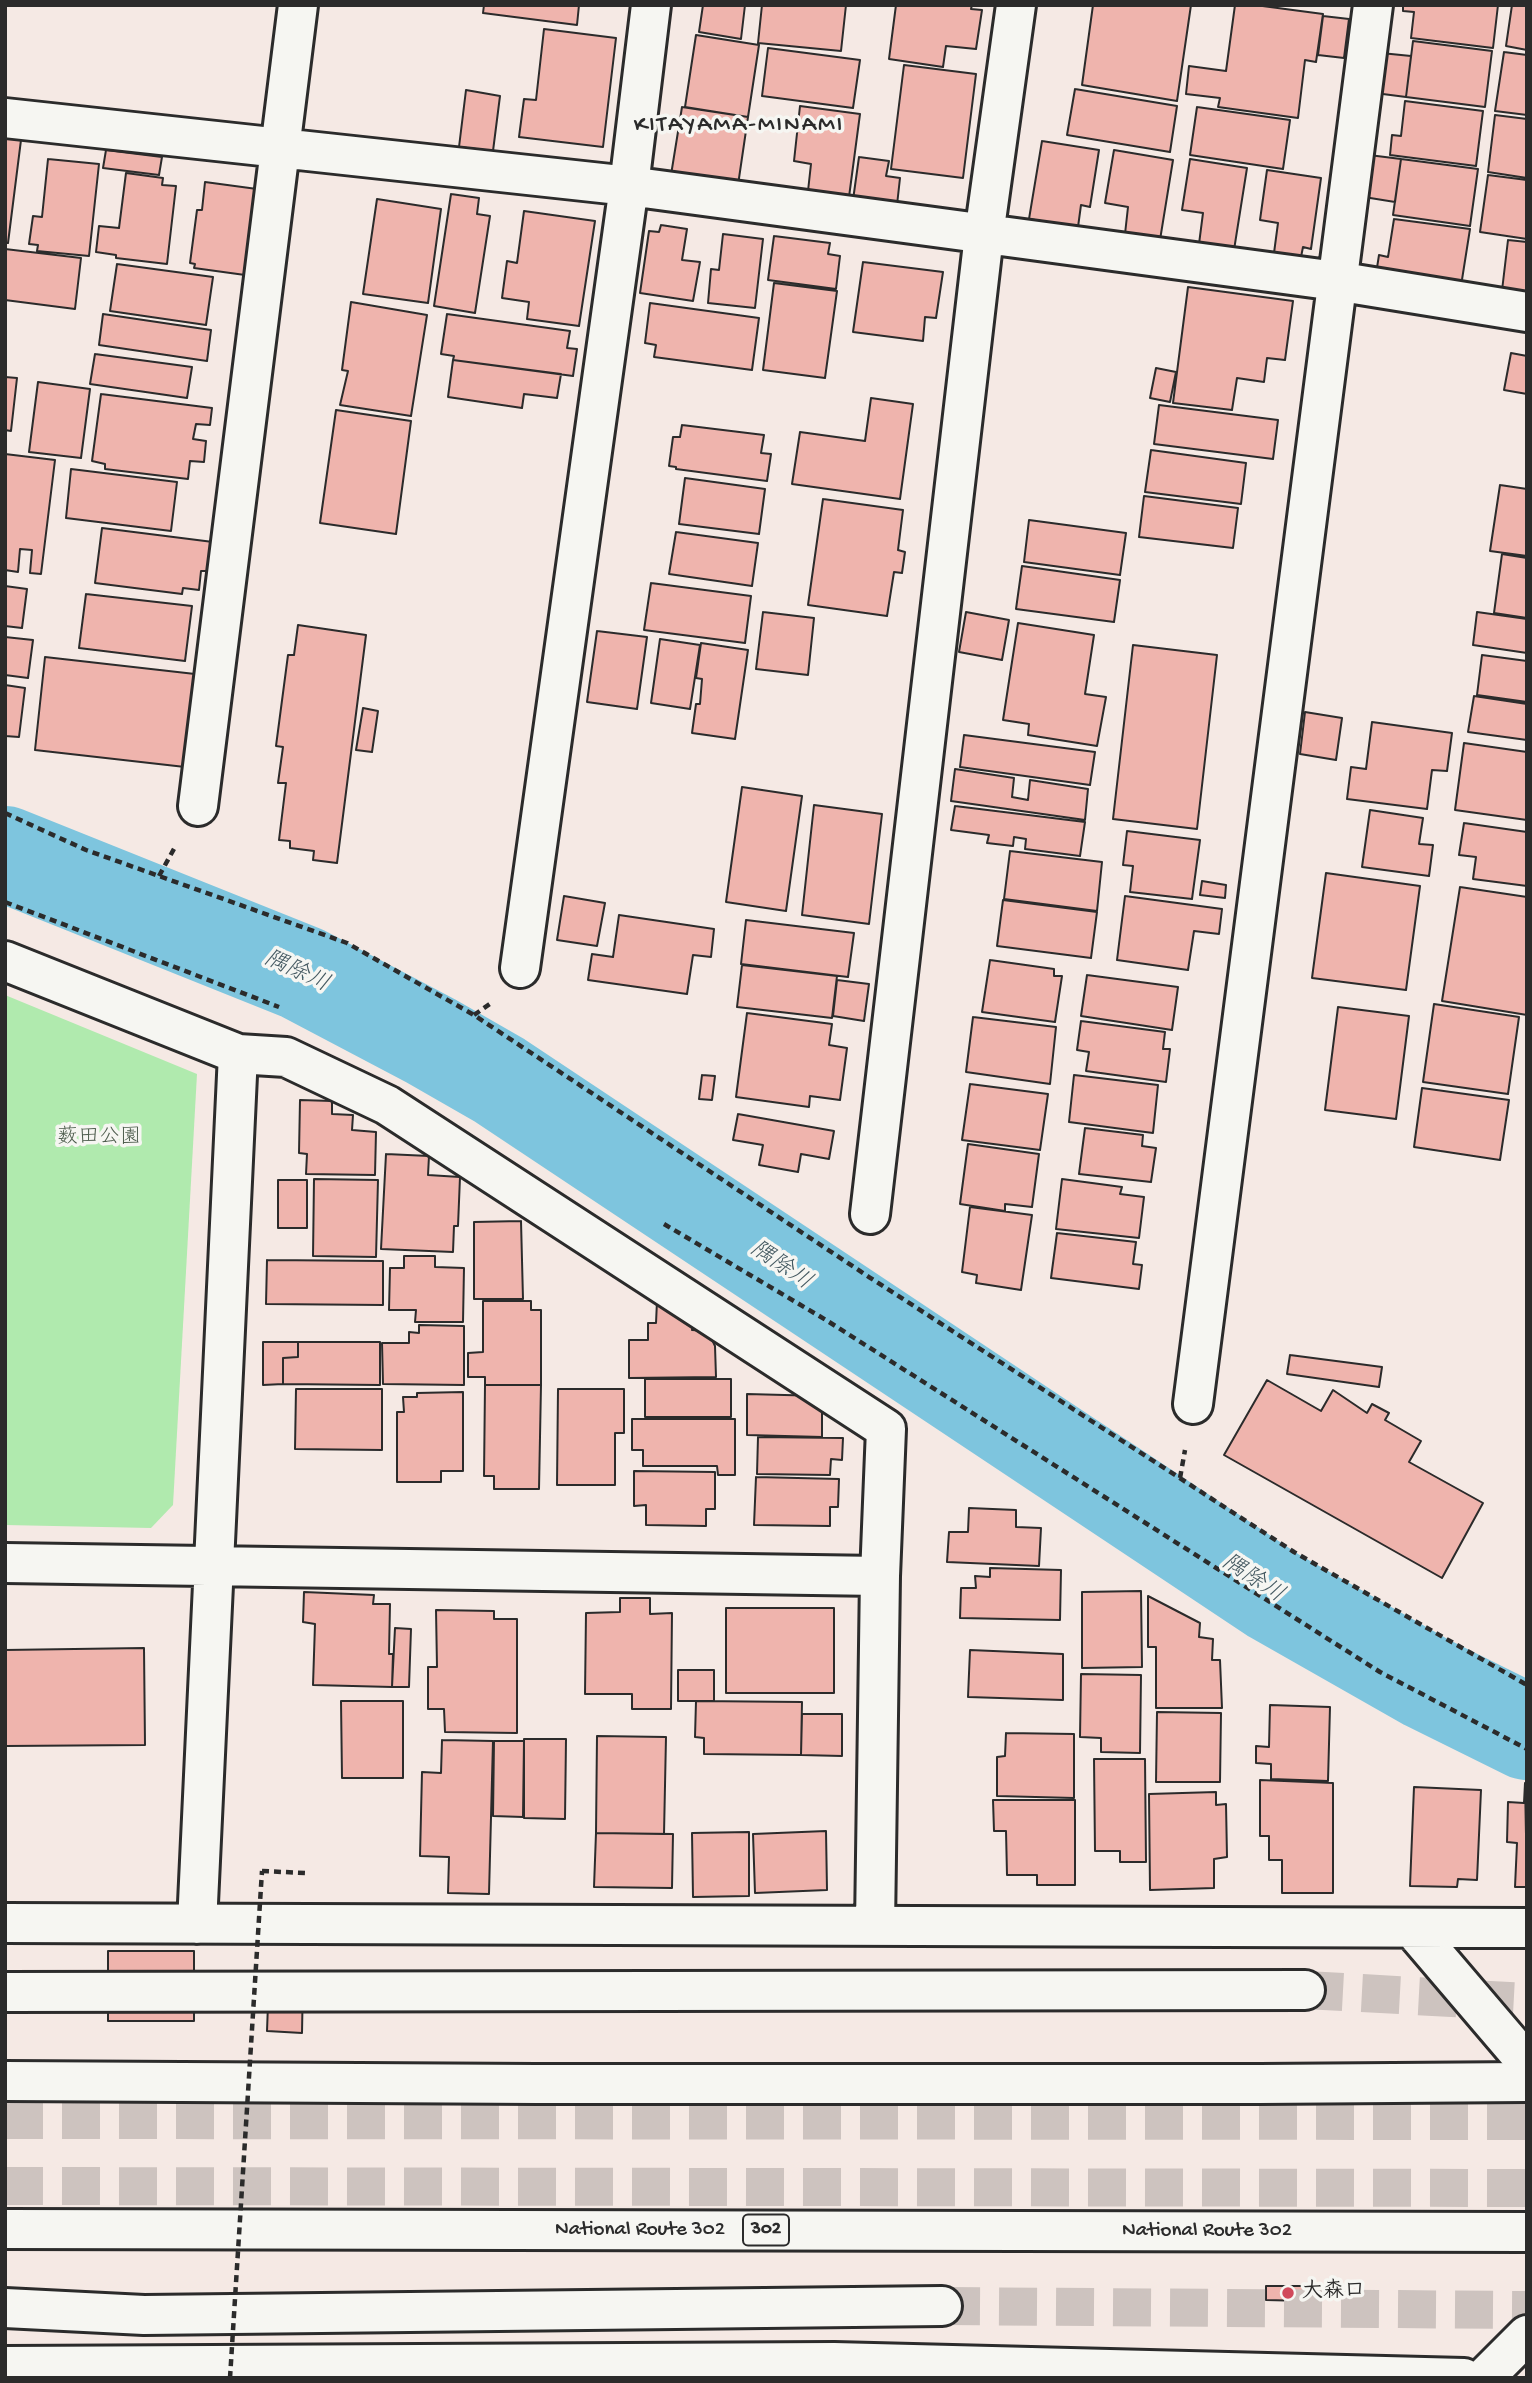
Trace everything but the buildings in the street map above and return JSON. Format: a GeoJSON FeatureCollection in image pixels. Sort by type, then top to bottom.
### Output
{"type":"FeatureCollection","features":[{"type":"Feature","properties":{"kind":"main road"},"geometry":{"type":"LineString","coordinates":[[198,806],[298,5]]}},
{"type":"Feature","properties":{"kind":"main road"},"geometry":{"type":"LineString","coordinates":[[520,968],[629,186],[650,5]]}},
{"type":"Feature","properties":{"kind":"main road"},"geometry":{"type":"LineString","coordinates":[[870,1214],[984,235],[1016,5]]}},
{"type":"Feature","properties":{"kind":"main road"},"geometry":{"type":"LineString","coordinates":[[1193,1404],[1373,5]]}},
{"type":"Feature","properties":{"kind":"main road"},"geometry":{"type":"LineString","coordinates":[[5,118],[629,186],[1336,281],[1527,312]]}},
{"type":"Feature","properties":{"kind":"main road"},"geometry":{"type":"LineString","coordinates":[[5,961],[238,1054],[286,1057],[387,1105],[886,1430],[880,1576],[875,1926]]}},
{"type":"Feature","properties":{"kind":"main road"},"geometry":{"type":"LineString","coordinates":[[197,1924],[238,1054]]}},
{"type":"Feature","properties":{"kind":"main road"},"geometry":{"type":"LineString","coordinates":[[5,1563],[880,1576]]}},
{"type":"Feature","properties":{"kind":"main road"},"geometry":{"type":"LineString","coordinates":[[5,1923],[1527,1928]]}},
{"type":"Feature","properties":{"kind":"main road"},"geometry":{"type":"LineString","coordinates":[[1412,1928],[1527,2063]]}},
{"type":"Feature","properties":{"kind":"main road"},"geometry":{"type":"LineString","coordinates":[[5,1992],[1305,1990]]}},
{"type":"Feature","properties":{"kind":"main road"},"geometry":{"type":"LineString","coordinates":[[5,2081],[522,2084],[1527,2082]]}},
{"type":"Feature","properties":{"kind":"main road","name":"National Route 302"},"geometry":{"type":"LineString","coordinates":[[5,2229],[1527,2232]]}},
{"type":"Feature","properties":{"kind":"main road"},"geometry":{"type":"LineString","coordinates":[[5,2308],[158,2315],[942,2306]]}},
{"type":"Feature","properties":{"kind":"main road"},"geometry":{"type":"LineString","coordinates":[[1483,2378],[1527,2334]]}},
{"type":"Feature","properties":{"kind":"main road"},"geometry":{"type":"LineString","coordinates":[[5,2366],[177,2372],[833,2370],[1464,2378]]}},
{"type":"Feature","properties":{"kind":"path"},"geometry":{"type":"LineString","coordinates":[[5,813],[86,850],[347,943],[462,1008],[869,1277],[1294,1552],[1527,1685]]}},
{"type":"Feature","properties":{"kind":"path"},"geometry":{"type":"LineString","coordinates":[[230,2378],[262,1871]]}},
{"type":"Feature","properties":{"kind":"green space","name":"薮田公園"},"geometry":{"type":"Polygon","coordinates":[[[5,995],[197,1074],[173,1505],[151,1528],[5,1525],[5,995]]]}},
{"type":"Feature","properties":{"kind":"waterway","name":"隅除川"},"geometry":{"type":"LineString","coordinates":[[5,854],[302,973],[499,1080],[1273,1595],[1426,1682],[1527,1732]]}},
{"type":"Feature","properties":{"kind":"tunnel"},"geometry":{"type":"LineString","coordinates":[[1305,1990],[1527,2002]]}},
{"type":"Feature","properties":{"kind":"tunnel"},"geometry":{"type":"LineString","coordinates":[[5,2120],[1527,2121]]}},
{"type":"Feature","properties":{"kind":"tunnel"},"geometry":{"type":"LineString","coordinates":[[5,2186],[1527,2188]]}},
{"type":"Feature","properties":{"kind":"tunnel"},"geometry":{"type":"LineString","coordinates":[[942,2306],[1527,2310]]}},
{"type":"Feature","properties":{"kind":"place","name":"大森口"},"geometry":{"type":"Point","coordinates":[1288,2293]}},
{"type":"Feature","properties":{"kind":"district","name":"KITAYAMA-MINAMI"},"geometry":{"type":"Point","coordinates":[739,126]}}]}
